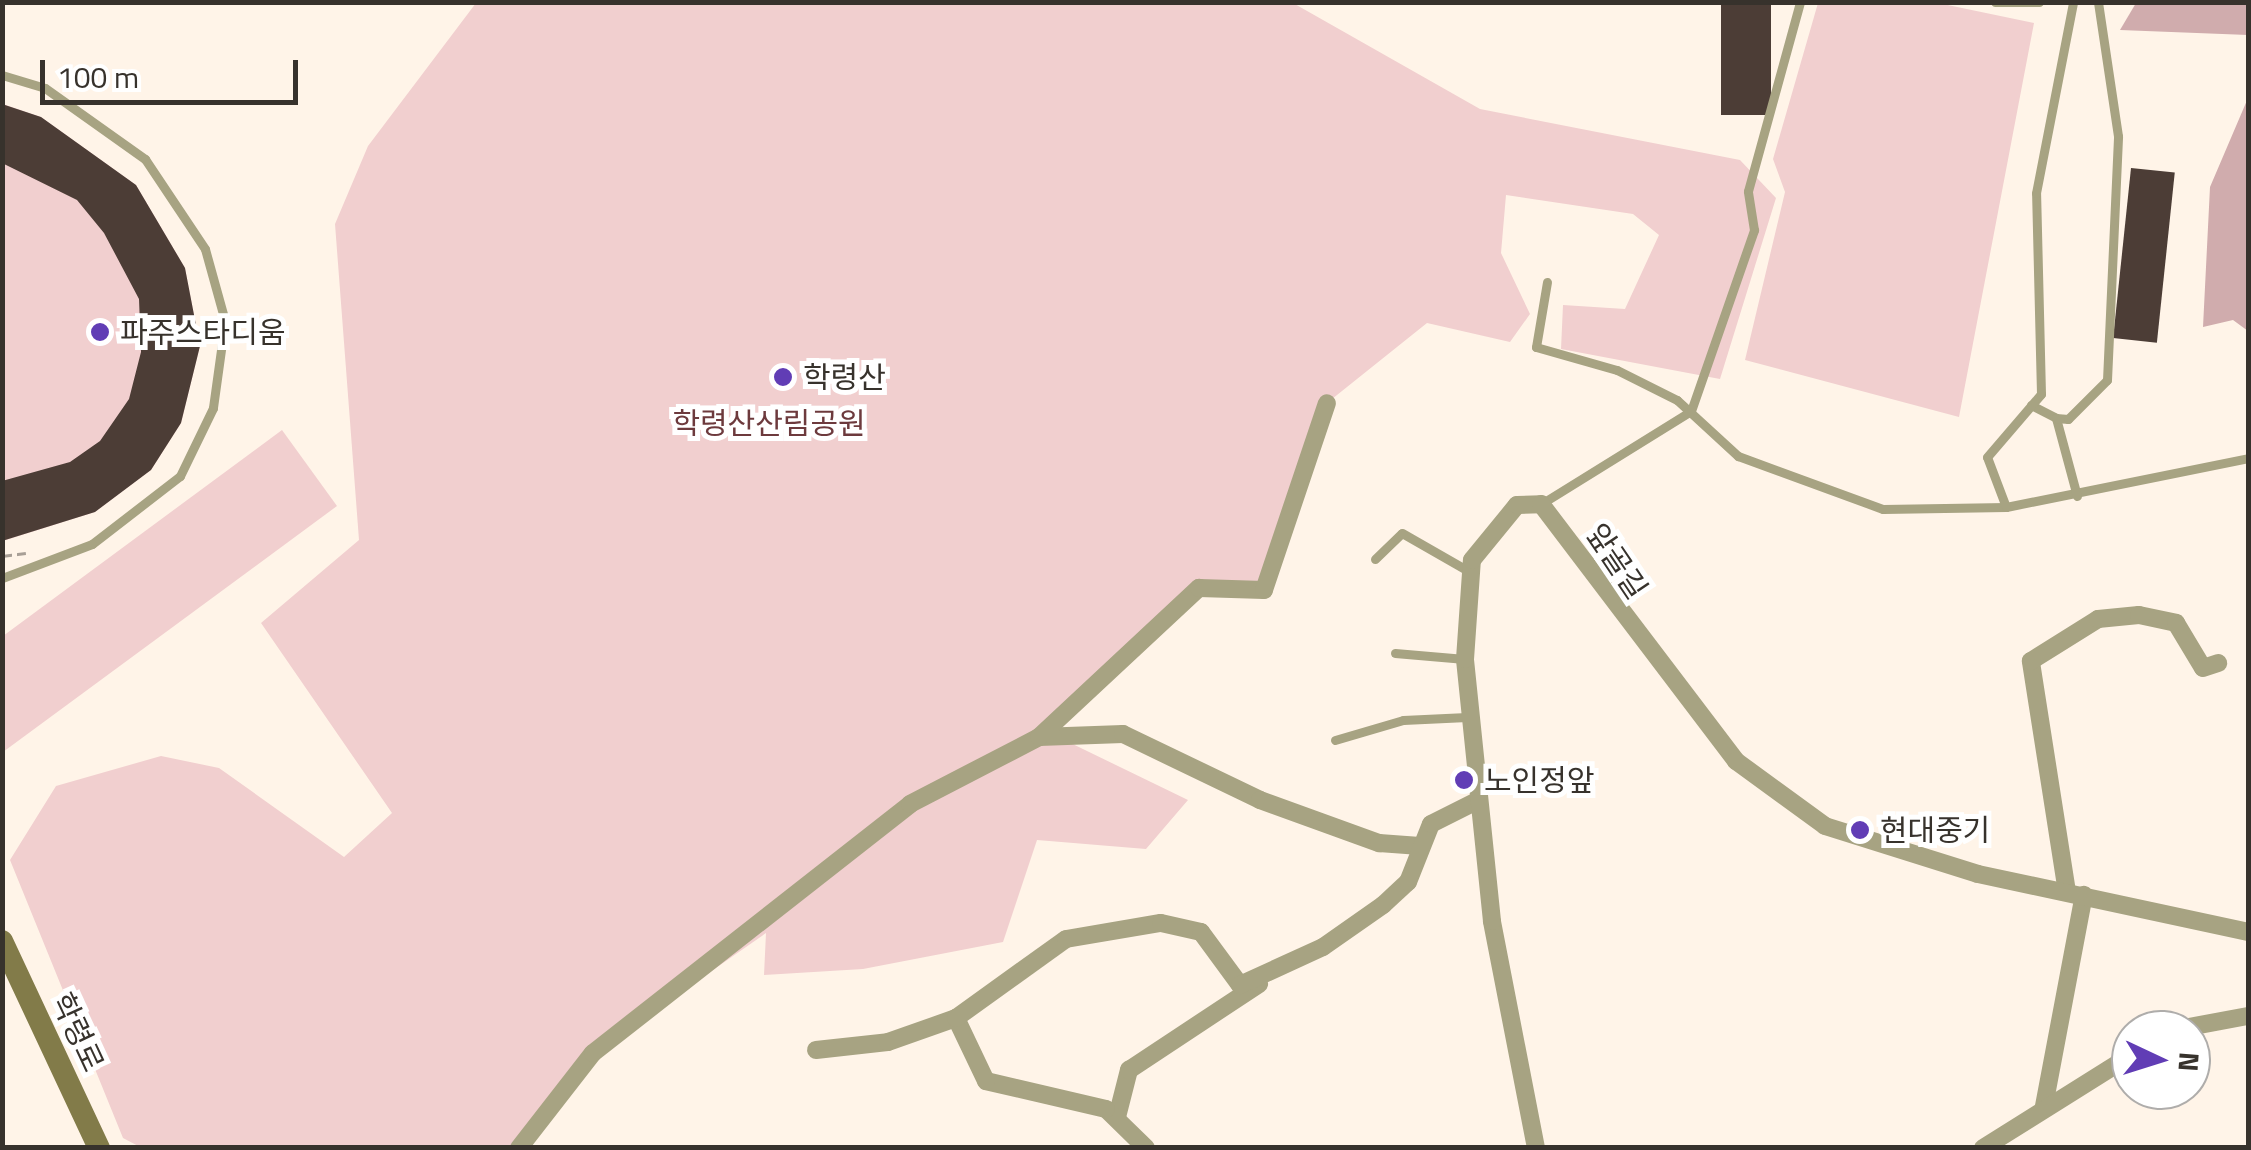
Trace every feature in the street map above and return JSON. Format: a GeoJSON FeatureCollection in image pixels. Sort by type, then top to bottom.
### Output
{"type":"FeatureCollection","features":[{"type":"Feature","properties":{"kind":"street"},"geometry":{"type":"LineString","coordinates":[[519,1148],[593,1052],[910,804],[1038,738],[1199,588],[1264,590],[1326,402]]}},
{"type":"Feature","properties":{"kind":"street"},"geometry":{"type":"LineString","coordinates":[[1536,1148],[1474,802],[1465,659],[1470,572],[1516,505],[1541,504]]}},
{"type":"Feature","properties":{"kind":"street","name":"앞골길"},"geometry":{"type":"LineString","coordinates":[[1541,504],[1736,761],[1780,797],[1825,826],[1896,851],[2248,932]]}},
{"type":"Feature","properties":{"kind":"street"},"geometry":{"type":"LineString","coordinates":[[2044,1106],[2076,894],[2031,661],[2098,619],[2139,615],[2176,623],[2203,668],[2218,663]]}},
{"type":"Feature","properties":{"kind":"street"},"geometry":{"type":"LineString","coordinates":[[1038,738],[1123,734],[1260,800],[1379,843],[1420,846]]}},
{"type":"Feature","properties":{"kind":"street"},"geometry":{"type":"LineString","coordinates":[[1117,1117],[1129,1070],[1395,894],[1430,824],[1474,802]]}},
{"type":"Feature","properties":{"kind":"street"},"geometry":{"type":"LineString","coordinates":[[816,1050],[888,1042],[956,1018],[1066,939],[1162,922],[1201,932],[1240,985],[1292,963]]}},
{"type":"Feature","properties":{"kind":"street","name":"학령로"},"geometry":{"type":"LineString","coordinates":[[2,941],[99,1148]]}},
{"type":"Feature","properties":{"kind":"street"},"geometry":{"type":"LineString","coordinates":[[2211,1023],[2248,1016]]}},
{"type":"Feature","properties":{"kind":"street"},"geometry":{"type":"LineString","coordinates":[[956,1018],[986,1081],[1117,1117],[1146,1148]]}},
{"type":"Feature","properties":{"kind":"street"},"geometry":{"type":"LineString","coordinates":[[1983,1148],[2111,1066]]}},
{"type":"Feature","properties":{"kind":"lane"},"geometry":{"type":"LineString","coordinates":[[1541,504],[1691,411],[1754,230],[1748,191],[1800,2]]}},
{"type":"Feature","properties":{"kind":"lane"},"geometry":{"type":"LineString","coordinates":[[1995,2],[2039,2]]}},
{"type":"Feature","properties":{"kind":"lane"},"geometry":{"type":"LineString","coordinates":[[2006,507],[1986,457],[2041,394],[2036,194],[2073,2]]}},
{"type":"Feature","properties":{"kind":"lane"},"geometry":{"type":"LineString","coordinates":[[2031,406],[2056,418],[2068,419],[2107,380],[2118,136],[2098,2]]}},
{"type":"Feature","properties":{"kind":"lane"},"geometry":{"type":"LineString","coordinates":[[2,75],[45,88],[145,159],[205,249],[225,322],[213,408],[180,476],[92,544],[2,578]]}},
{"type":"Feature","properties":{"kind":"lane"},"geometry":{"type":"LineString","coordinates":[[1546,282],[1536,347],[1617,370],[1691,411],[1738,456],[1882,509],[2006,507],[2077,496],[2248,458]]}},
{"type":"Feature","properties":{"kind":"lane"},"geometry":{"type":"LineString","coordinates":[[2056,418],[2077,496]]}},
{"type":"Feature","properties":{"kind":"lane"},"geometry":{"type":"LineString","coordinates":[[1375,559],[1402,533],[1470,572]]}},
{"type":"Feature","properties":{"kind":"lane"},"geometry":{"type":"LineString","coordinates":[[1395,652],[1465,659]]}},
{"type":"Feature","properties":{"kind":"lane"},"geometry":{"type":"LineString","coordinates":[[1335,740],[1404,720],[1467,717]]}},
{"type":"Feature","properties":{"kind":"green space","name":"학령산산림공원"},"geometry":{"type":"Polygon","coordinates":[[[476,3],[1293,3],[1480,109],[1740,160],[1776,198],[1720,379],[1561,349],[1563,305],[1625,309],[1659,235],[1633,214],[1506,195],[1501,253],[1530,314],[1510,342],[1427,323],[1327,403],[1264,590],[1199,588],[1052,734],[1188,800],[1146,849],[1037,840],[1003,942],[863,969],[764,975],[766,933],[568,1071],[519,1147],[142,1148],[123,1138],[10,860],[56,786],[161,756],[219,768],[344,857],[392,813],[261,623],[359,540],[335,224],[368,146],[476,3]]]}},
{"type":"Feature","properties":{"kind":"green space"},"geometry":{"type":"Polygon","coordinates":[[[1818,3],[1938,3],[2034,23],[1959,417],[1745,360],[1785,192],[1773,159],[1818,3]]]}},
{"type":"Feature","properties":{"kind":"green space","name":"파주스타디움"},"geometry":{"type":"Polygon","coordinates":[[[3,104],[41,117],[136,185],[185,268],[200,346],[181,423],[151,470],[95,512],[3,541],[3,104]]]}},
{"type":"Feature","properties":{"kind":"green space"},"geometry":{"type":"Polygon","coordinates":[[[282,430],[337,506],[3,752],[3,636],[282,430]]]}},
{"type":"Feature","properties":{"kind":"shaded area"},"geometry":{"type":"Polygon","coordinates":[[[2136,3],[2248,3],[2248,35],[2120,30],[2136,3]]]}},
{"type":"Feature","properties":{"kind":"shaded area"},"geometry":{"type":"Polygon","coordinates":[[[2248,98],[2248,331],[2233,320],[2203,327],[2210,187],[2248,98]]]}},
{"type":"Feature","properties":{"kind":"building"},"geometry":{"type":"Polygon","coordinates":[[[1721,2],[1771,2],[1771,115],[1721,115],[1721,2]]]}},
{"type":"Feature","properties":{"kind":"building"},"geometry":{"type":"Polygon","coordinates":[[[2,104],[41,117],[136,185],[185,268],[200,346],[181,423],[151,470],[95,512],[2,541],[2,481],[70,462],[100,441],[129,399],[141,352],[139,299],[104,233],[77,200],[2,163],[2,104]]]}},
{"type":"Feature","properties":{"kind":"building"},"geometry":{"type":"Polygon","coordinates":[[[2131,168],[2175,173],[2157,343],[2113,338],[2131,168]]]}},
{"type":"Feature","properties":{"kind":"place","name":"파주스타디움"},"geometry":{"type":"Point","coordinates":[100,332]}},
{"type":"Feature","properties":{"kind":"place","name":"학령산"},"geometry":{"type":"Point","coordinates":[783,377]}},
{"type":"Feature","properties":{"kind":"place","name":"노인정앞"},"geometry":{"type":"Point","coordinates":[1464,780]}},
{"type":"Feature","properties":{"kind":"place","name":"현대중기"},"geometry":{"type":"Point","coordinates":[1860,830]}}]}
